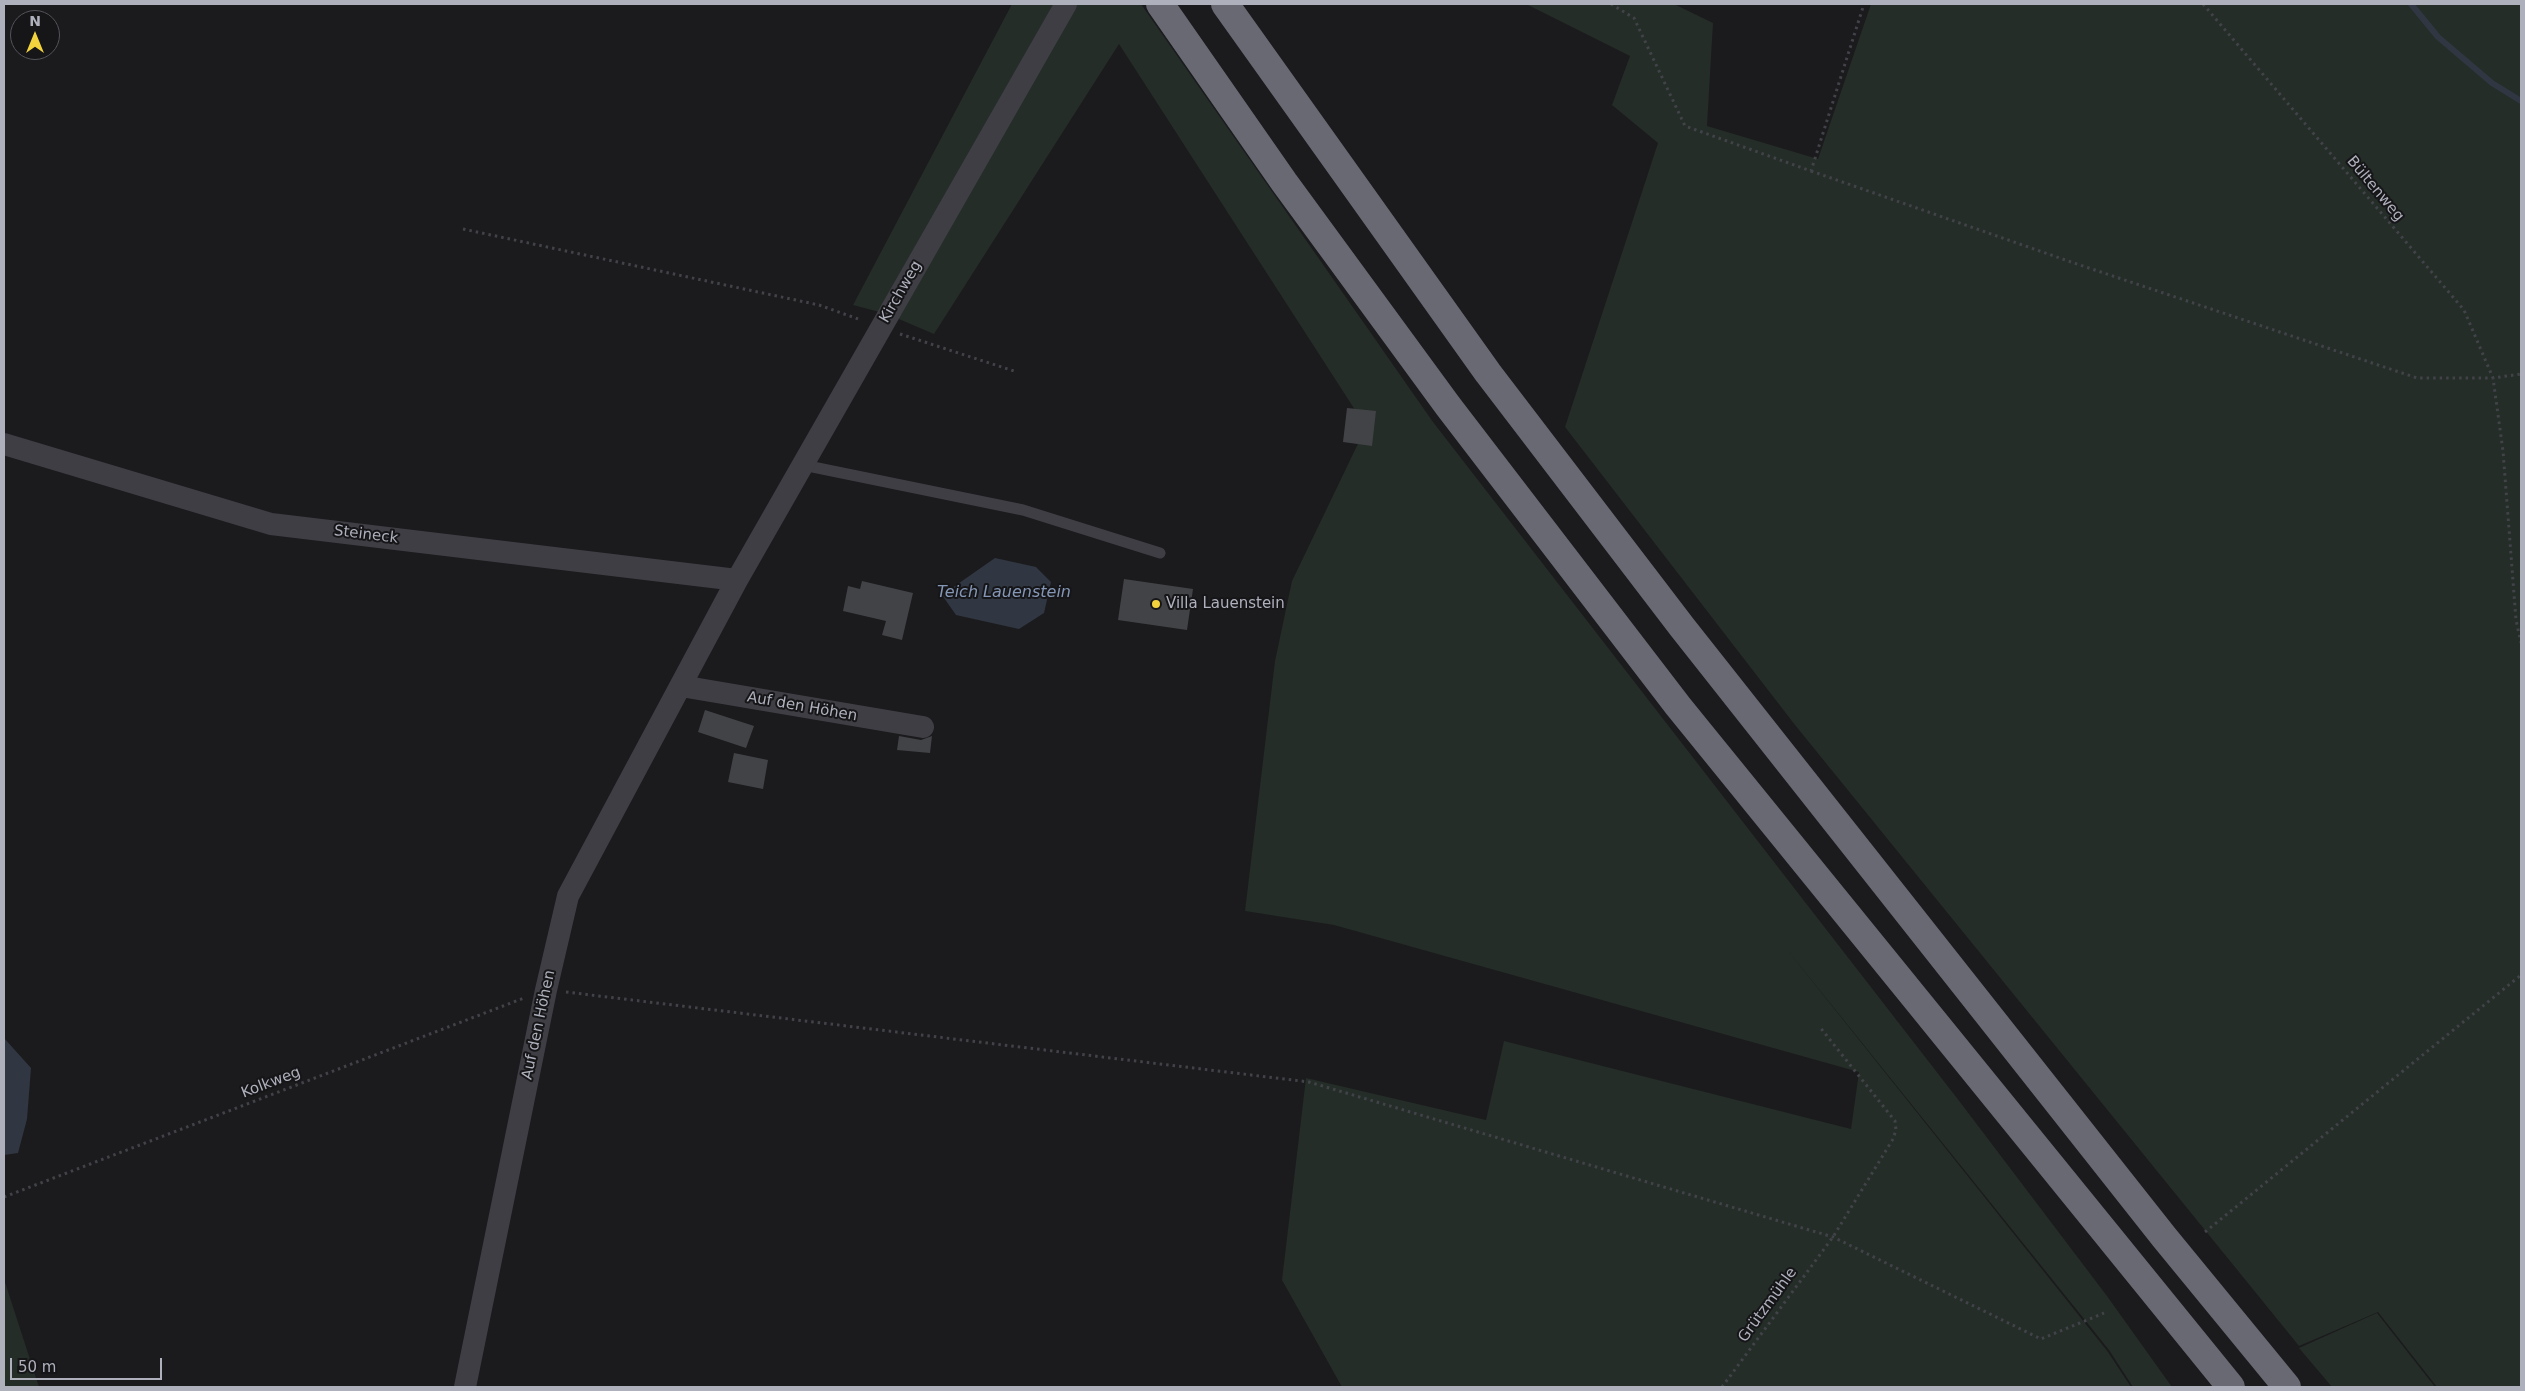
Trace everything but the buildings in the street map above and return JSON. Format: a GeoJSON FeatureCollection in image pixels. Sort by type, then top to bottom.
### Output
{"type":"FeatureCollection","features":[{"type":"Feature","properties":{"kind":"highway"},"geometry":{"type":"LineString","coordinates":[[1160,4],[1284,182],[1443,398],[1672,698],[2201,1353],[2231,1387]]}},
{"type":"Feature","properties":{"kind":"highway"},"geometry":{"type":"LineString","coordinates":[[1224,4],[1488,373],[1676,619],[2164,1237],[2287,1387]]}},
{"type":"Feature","properties":{"kind":"highway"},"geometry":{"type":"LineString","coordinates":[[2201,1353],[2212,1387]]}},
{"type":"Feature","properties":{"kind":"street","name":"Kirchweg"},"geometry":{"type":"LineString","coordinates":[[738,580],[1066,4]]}},
{"type":"Feature","properties":{"kind":"street","name":"Steineck"},"geometry":{"type":"LineString","coordinates":[[4,444],[271,524],[738,580]]}},
{"type":"Feature","properties":{"kind":"street","name":"Auf den Höhen"},"geometry":{"type":"LineString","coordinates":[[464,1387],[546,990],[568,896],[738,580]]}},
{"type":"Feature","properties":{"kind":"street","name":"Auf den Höhen"},"geometry":{"type":"LineString","coordinates":[[681,686],[923,727]]}},
{"type":"Feature","properties":{"kind":"lane"},"geometry":{"type":"LineString","coordinates":[[803,466],[1023,510],[1160,553]]}},
{"type":"Feature","properties":{"kind":"path"},"geometry":{"type":"LineString","coordinates":[[1611,4],[1634,18],[1684,126],[2074,263],[2417,378],[2493,378],[2521,374]]}},
{"type":"Feature","properties":{"kind":"path"},"geometry":{"type":"LineString","coordinates":[[1811,171],[1864,4]]}},
{"type":"Feature","properties":{"kind":"path","name":"Bültenweg"},"geometry":{"type":"LineString","coordinates":[[2203,4],[2464,310],[2493,378],[2503,451],[2516,620],[2521,643]]}},
{"type":"Feature","properties":{"kind":"path"},"geometry":{"type":"LineString","coordinates":[[463,229],[819,305],[881,328],[1014,371]]}},
{"type":"Feature","properties":{"kind":"path"},"geometry":{"type":"LineString","coordinates":[[2204,1232],[2521,975]]}},
{"type":"Feature","properties":{"kind":"path"},"geometry":{"type":"LineString","coordinates":[[546,990],[1309,1082],[1833,1237],[2041,1339],[2104,1313]]}},
{"type":"Feature","properties":{"kind":"path","name":"Kolkweg"},"geometry":{"type":"LineString","coordinates":[[4,1197],[546,990]]}},
{"type":"Feature","properties":{"kind":"path","name":"Grützmühle"},"geometry":{"type":"LineString","coordinates":[[1722,1387],[1833,1237],[1893,1138],[1895,1121],[1819,1026]]}},
{"type":"Feature","properties":{"kind":"shaded area"},"geometry":{"type":"Polygon","coordinates":[[[1012,4],[1141,4],[1433,422],[1960,1102],[2107,1296],[2172,1387],[2133,1387],[2109,1350],[1785,947],[2108,1352],[2131,1387],[1342,1387],[1282,1280],[1306,1078],[1486,1120],[1504,1041],[1851,1129],[1859,1072],[1334,925],[1245,911],[1275,661],[1292,581],[1366,427],[1119,44],[934,334],[887,314],[853,305],[1012,4]]]}},
{"type":"Feature","properties":{"kind":"shaded area"},"geometry":{"type":"Polygon","coordinates":[[[1526,4],[1674,4],[1713,23],[1707,126],[1818,159],[1871,4],[2521,4],[2521,1387],[2437,1387],[2378,1312],[2299,1346],[1795,725],[1565,427],[1658,143],[1612,105],[1630,56],[1526,4]]]}},
{"type":"Feature","properties":{"kind":"shaded area"},"geometry":{"type":"Polygon","coordinates":[[[4,1279],[39,1387],[4,1387],[4,1279]]]}},
{"type":"Feature","properties":{"kind":"shaded area"},"geometry":{"type":"Polygon","coordinates":[[[2377,1313],[2435,1387],[2332,1387],[2299,1348],[2377,1313]]]}},
{"type":"Feature","properties":{"kind":"water","name":"Teich Lauenstein"},"geometry":{"type":"Polygon","coordinates":[[[995,558],[1036,567],[1051,582],[1044,613],[1019,629],[956,615],[942,595],[995,558]]]}},
{"type":"Feature","properties":{"kind":"water"},"geometry":{"type":"Polygon","coordinates":[[[4,1038],[31,1068],[27,1119],[18,1153],[4,1155],[4,1038]]]}},
{"type":"Feature","properties":{"kind":"waterway"},"geometry":{"type":"LineString","coordinates":[[2411,4],[2438,37],[2492,83],[2521,101]]}},
{"type":"Feature","properties":{"kind":"place","name":"Villa Lauenstein"},"geometry":{"type":"Point","coordinates":[1156,604]}}]}
